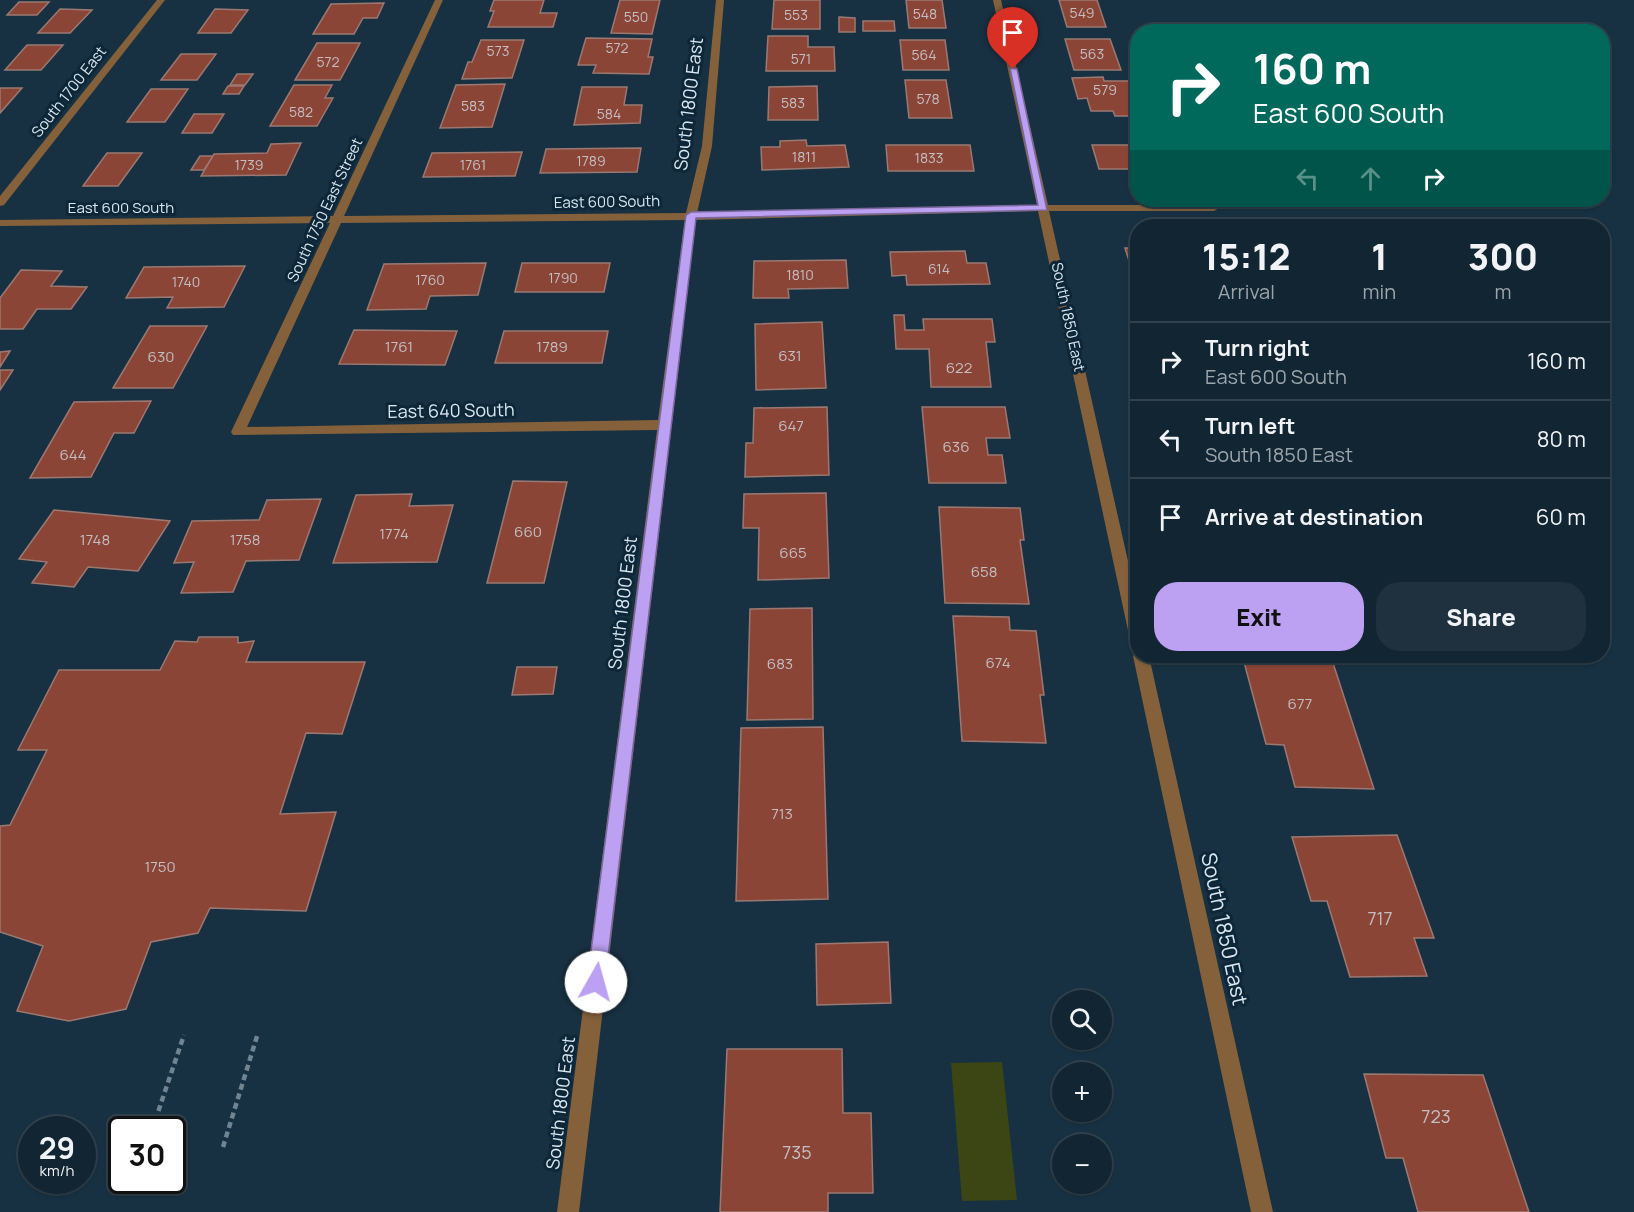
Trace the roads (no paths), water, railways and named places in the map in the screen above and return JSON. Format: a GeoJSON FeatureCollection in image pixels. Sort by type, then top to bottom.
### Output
{"type":"FeatureCollection","features":[{"type":"Feature","properties":{"kind":"street","name":"South 1700 East"},"geometry":{"type":"LineString","coordinates":[[0,203],[161,0]]}},
{"type":"Feature","properties":{"kind":"street","name":"South 1750 East Street"},"geometry":{"type":"LineString","coordinates":[[238,432],[439,0]]}},
{"type":"Feature","properties":{"kind":"street","name":"South 1800 East"},"geometry":{"type":"LineString","coordinates":[[568,1212],[691,215],[707,146],[720,0]]}},
{"type":"Feature","properties":{"kind":"street","name":"South 1850 East"},"geometry":{"type":"LineString","coordinates":[[997,0],[1130,603]]}},
{"type":"Feature","properties":{"kind":"street","name":"East 600 South"},"geometry":{"type":"LineString","coordinates":[[0,223],[336,221],[1044,208],[1214,208]]}},
{"type":"Feature","properties":{"kind":"street","name":"East 640 South"},"geometry":{"type":"LineString","coordinates":[[238,432],[664,425]]}},
{"type":"Feature","properties":{"kind":"street","name":"South 1850 East"},"geometry":{"type":"LineString","coordinates":[[1144,663],[1262,1212]]}}]}
